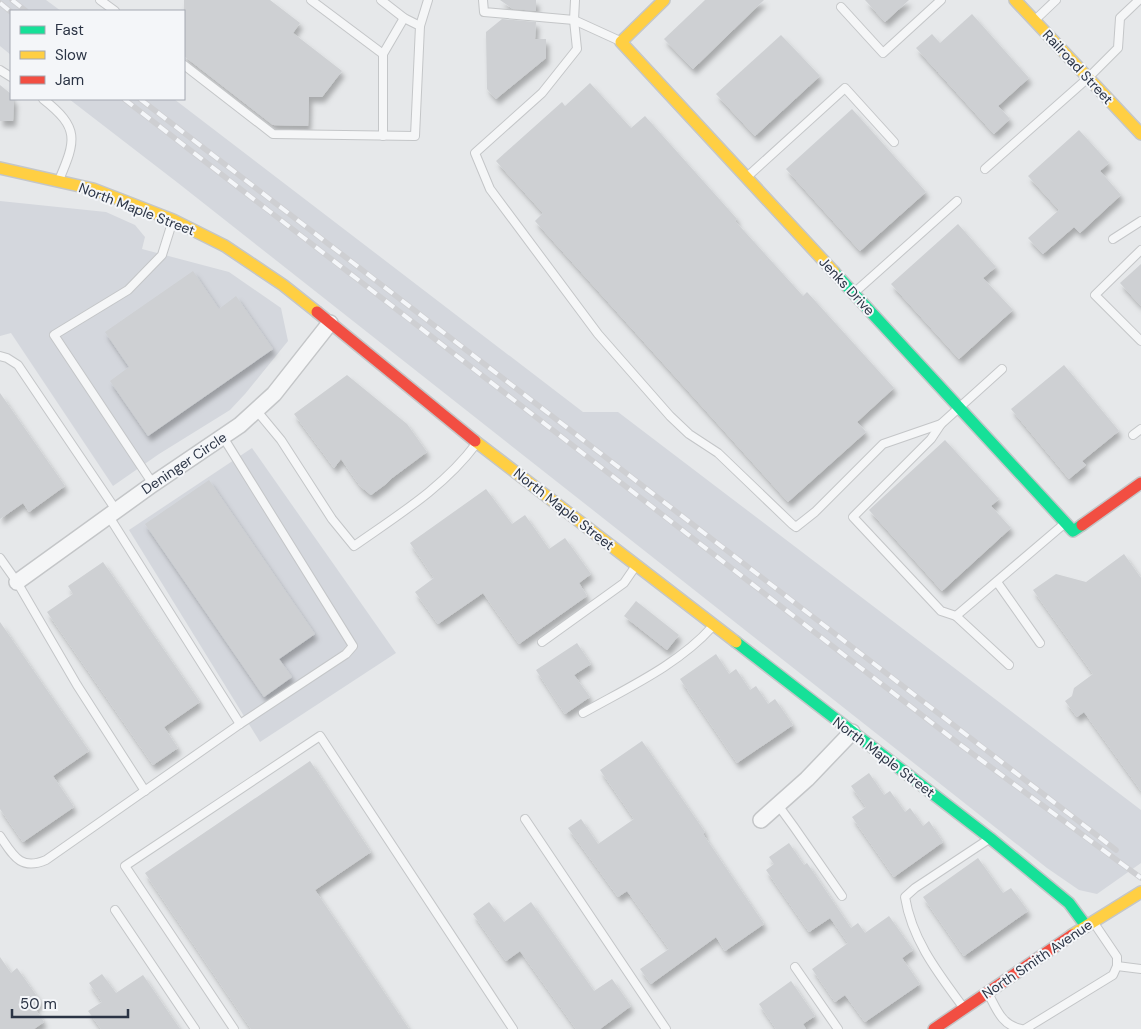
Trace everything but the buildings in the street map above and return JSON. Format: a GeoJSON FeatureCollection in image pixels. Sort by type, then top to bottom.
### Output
{"type":"FeatureCollection","features":[{"type":"Feature","properties":{"kind":"main road"},"geometry":{"type":"LineString","coordinates":[[622,42],[664,0]]}},
{"type":"Feature","properties":{"kind":"main road","name":"Railroad Street"},"geometry":{"type":"LineString","coordinates":[[1015,0],[1141,134]]}},
{"type":"Feature","properties":{"kind":"main road","name":"Jenks Drive"},"geometry":{"type":"LineString","coordinates":[[622,42],[1069,527]]}},
{"type":"Feature","properties":{"kind":"main road","name":"North Maple Street"},"geometry":{"type":"LineString","coordinates":[[0,168],[93,189],[173,220],[224,246],[283,285],[477,443],[990,838],[1069,903],[1089,923]]}},
{"type":"Feature","properties":{"kind":"main road"},"geometry":{"type":"LineString","coordinates":[[1069,527],[1141,483]]}},
{"type":"Feature","properties":{"kind":"main road","name":"North Smith Avenue"},"geometry":{"type":"LineString","coordinates":[[934,1029],[1089,923],[1141,892]]}},
{"type":"Feature","properties":{"kind":"street","name":"Deninger Circle"},"geometry":{"type":"LineString","coordinates":[[18,582],[153,484],[240,426],[274,394],[330,323]]}},
{"type":"Feature","properties":{"kind":"street"},"geometry":{"type":"LineString","coordinates":[[761,820],[807,779],[852,732]]}},
{"type":"Feature","properties":{"kind":"lane"},"geometry":{"type":"LineString","coordinates":[[100,0],[114,10]]}},
{"type":"Feature","properties":{"kind":"lane"},"geometry":{"type":"LineString","coordinates":[[310,0],[382,54]]}},
{"type":"Feature","properties":{"kind":"lane"},"geometry":{"type":"LineString","coordinates":[[381,0],[404,18],[420,26]]}},
{"type":"Feature","properties":{"kind":"lane"},"geometry":{"type":"LineString","coordinates":[[185,66],[273,134],[415,136],[420,26],[428,0]]}},
{"type":"Feature","properties":{"kind":"lane"},"geometry":{"type":"LineString","coordinates":[[484,0],[484,12],[574,20],[622,42]]}},
{"type":"Feature","properties":{"kind":"lane"},"geometry":{"type":"LineString","coordinates":[[576,0],[574,20],[577,49],[542,93],[474,153],[490,189],[598,334],[670,416],[689,434],[718,453],[796,527],[815,512],[883,444],[941,424]]}},
{"type":"Feature","properties":{"kind":"lane"},"geometry":{"type":"LineString","coordinates":[[841,7],[883,52],[941,0]]}},
{"type":"Feature","properties":{"kind":"lane"},"geometry":{"type":"LineString","coordinates":[[1034,20],[1056,0]]}},
{"type":"Feature","properties":{"kind":"lane"},"geometry":{"type":"LineString","coordinates":[[985,169],[1088,78],[1118,48],[1120,18],[1139,0]]}},
{"type":"Feature","properties":{"kind":"lane"},"geometry":{"type":"LineString","coordinates":[[383,136],[382,54],[404,18]]}},
{"type":"Feature","properties":{"kind":"lane"},"geometry":{"type":"LineString","coordinates":[[746,177],[845,88],[894,142]]}},
{"type":"Feature","properties":{"kind":"lane"},"geometry":{"type":"LineString","coordinates":[[44,100],[61,115],[72,133],[71,152],[59,180]]}},
{"type":"Feature","properties":{"kind":"lane"},"geometry":{"type":"LineString","coordinates":[[854,293],[957,201]]}},
{"type":"Feature","properties":{"kind":"lane"},"geometry":{"type":"LineString","coordinates":[[153,484],[54,335],[128,290],[162,255],[173,220]]}},
{"type":"Feature","properties":{"kind":"lane"},"geometry":{"type":"LineString","coordinates":[[1113,240],[1141,222]]}},
{"type":"Feature","properties":{"kind":"lane"},"geometry":{"type":"LineString","coordinates":[[1141,250],[1095,296],[1141,341]]}},
{"type":"Feature","properties":{"kind":"lane"},"geometry":{"type":"LineString","coordinates":[[0,356],[18,365],[112,513],[240,724]]}},
{"type":"Feature","properties":{"kind":"lane"},"geometry":{"type":"LineString","coordinates":[[1002,369],[941,424],[931,439],[853,517],[941,611],[956,616],[1009,666]]}},
{"type":"Feature","properties":{"kind":"lane"},"geometry":{"type":"LineString","coordinates":[[258,411],[281,440],[332,519],[354,546],[423,497],[461,464],[477,443]]}},
{"type":"Feature","properties":{"kind":"lane"},"geometry":{"type":"LineString","coordinates":[[1133,435],[1141,429]]}},
{"type":"Feature","properties":{"kind":"lane"},"geometry":{"type":"LineString","coordinates":[[0,836],[14,857],[24,863],[36,864],[46,860],[240,724],[346,654],[353,646],[223,437]]}},
{"type":"Feature","properties":{"kind":"lane"},"geometry":{"type":"LineString","coordinates":[[956,616],[1069,527]]}},
{"type":"Feature","properties":{"kind":"lane"},"geometry":{"type":"LineString","coordinates":[[0,558],[18,582],[76,685],[145,791]]}},
{"type":"Feature","properties":{"kind":"lane"},"geometry":{"type":"LineString","coordinates":[[542,642],[624,583],[636,565]]}},
{"type":"Feature","properties":{"kind":"lane"},"geometry":{"type":"LineString","coordinates":[[997,582],[1040,644]]}},
{"type":"Feature","properties":{"kind":"lane"},"geometry":{"type":"LineString","coordinates":[[583,713],[631,687],[673,660],[698,642],[714,625]]}},
{"type":"Feature","properties":{"kind":"lane"},"geometry":{"type":"LineString","coordinates":[[234,1029],[125,866],[320,736],[513,1029]]}},
{"type":"Feature","properties":{"kind":"lane"},"geometry":{"type":"LineString","coordinates":[[778,805],[842,896]]}},
{"type":"Feature","properties":{"kind":"lane"},"geometry":{"type":"LineString","coordinates":[[525,819],[666,1029]]}},
{"type":"Feature","properties":{"kind":"lane"},"geometry":{"type":"LineString","coordinates":[[964,1009],[926,956],[908,915],[905,897],[915,888],[990,838]]}},
{"type":"Feature","properties":{"kind":"lane"},"geometry":{"type":"LineString","coordinates":[[116,910],[195,1029]]}},
{"type":"Feature","properties":{"kind":"lane"},"geometry":{"type":"LineString","coordinates":[[988,993],[1003,1020],[1011,1027],[1023,1029],[1113,975],[1117,966],[1117,957],[1089,923]]}},
{"type":"Feature","properties":{"kind":"lane"},"geometry":{"type":"LineString","coordinates":[[1117,966],[1141,969]]}},
{"type":"Feature","properties":{"kind":"lane"},"geometry":{"type":"LineString","coordinates":[[796,967],[838,1029]]}},
{"type":"Feature","properties":{"kind":"shaded area"},"geometry":{"type":"Polygon","coordinates":[[[0,0],[46,0],[60,10],[10,10],[10,54],[0,46],[0,0]]]}},
{"type":"Feature","properties":{"kind":"shaded area"},"geometry":{"type":"Polygon","coordinates":[[[70,100],[175,100],[583,412],[618,412],[1141,810],[1141,863],[1097,894],[1079,890],[1047,868],[70,100]]]}},
{"type":"Feature","properties":{"kind":"shaded area"},"geometry":{"type":"Polygon","coordinates":[[[0,201],[106,212],[135,225],[145,237],[142,249],[229,272],[281,308],[288,341],[230,410],[159,454],[113,486],[11,333],[0,336],[0,201]]]}},
{"type":"Feature","properties":{"kind":"shaded area"},"geometry":{"type":"Polygon","coordinates":[[[252,448],[396,653],[260,742],[129,530],[252,448]]]}},
{"type":"Feature","properties":{"kind":"railway"},"geometry":{"type":"LineString","coordinates":[[12,0],[25,10]]}},
{"type":"Feature","properties":{"kind":"railway"},"geometry":{"type":"LineString","coordinates":[[0,3],[10,11]]}},
{"type":"Feature","properties":{"kind":"railway"},"geometry":{"type":"LineString","coordinates":[[125,100],[958,743],[1141,878]]}},
{"type":"Feature","properties":{"kind":"railway"},"geometry":{"type":"LineString","coordinates":[[141,100],[1116,850]]}},
{"type":"Feature","properties":{"kind":"traffic: fast"},"geometry":{"type":"LineString","coordinates":[[834,272],[1073,531],[1082,525]]}},
{"type":"Feature","properties":{"kind":"traffic: fast"},"geometry":{"type":"LineString","coordinates":[[736,642],[990,838],[1069,903],[1086,926]]}},
{"type":"Feature","properties":{"kind":"traffic: slow"},"geometry":{"type":"LineString","coordinates":[[664,0],[621,42],[834,272]]}},
{"type":"Feature","properties":{"kind":"traffic: slow"},"geometry":{"type":"LineString","coordinates":[[1015,0],[1141,134]]}},
{"type":"Feature","properties":{"kind":"traffic: slow"},"geometry":{"type":"LineString","coordinates":[[0,168],[93,189],[173,220],[225,246],[283,285],[317,312]]}},
{"type":"Feature","properties":{"kind":"traffic: slow"},"geometry":{"type":"LineString","coordinates":[[475,441],[736,642]]}},
{"type":"Feature","properties":{"kind":"traffic: slow"},"geometry":{"type":"LineString","coordinates":[[1072,935],[1141,892]]}},
{"type":"Feature","properties":{"kind":"traffic: jam"},"geometry":{"type":"LineString","coordinates":[[317,312],[475,441]]}},
{"type":"Feature","properties":{"kind":"traffic: jam"},"geometry":{"type":"LineString","coordinates":[[1082,525],[1141,483]]}},
{"type":"Feature","properties":{"kind":"traffic: jam"},"geometry":{"type":"LineString","coordinates":[[934,1029],[1072,935]]}}]}
